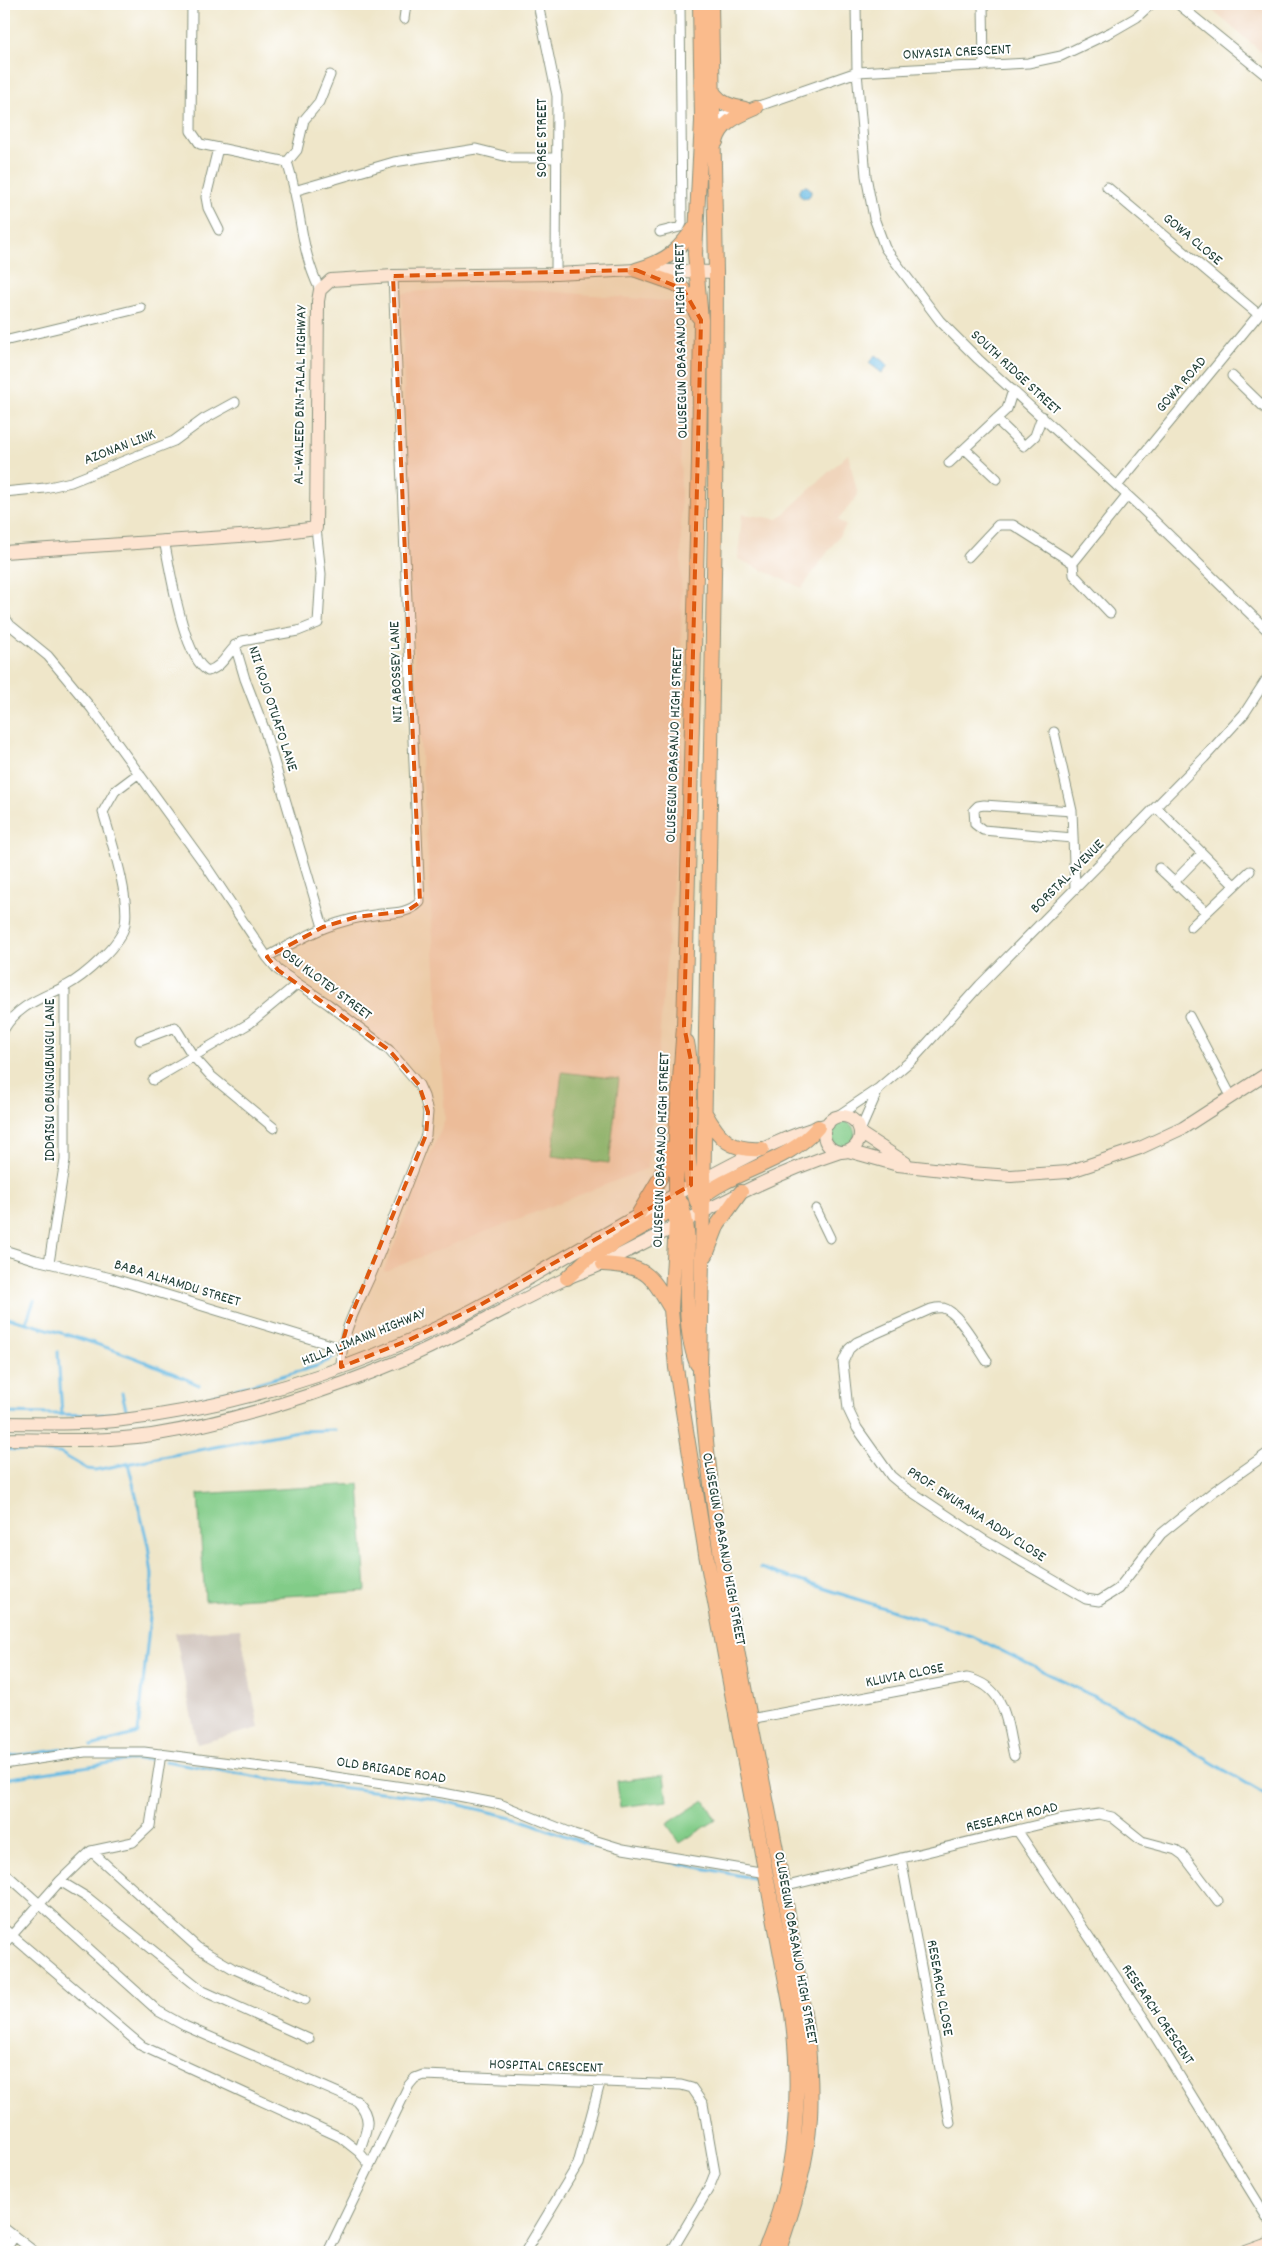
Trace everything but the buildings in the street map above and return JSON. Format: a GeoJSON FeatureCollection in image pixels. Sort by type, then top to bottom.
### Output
{"type":"FeatureCollection","features":[{"type":"Feature","properties":{"kind":"main road","name":"OLUSEGUN OBASANJO HIGH STREET"},"geometry":{"type":"LineString","coordinates":[[700,4],[708,120],[713,152],[716,272],[705,1113],[698,1194],[703,1263],[700,1372],[712,1500],[750,1720],[783,1886],[804,2012],[810,2084],[807,2138],[796,2202],[778,2252]]}},
{"type":"Feature","properties":{"kind":"main road","name":"OLUSEGUN OBASANJO HIGH STREET"},"geometry":{"type":"LineString","coordinates":[[711,4],[713,92],[708,120],[695,254],[700,320],[700,460],[684,1026],[676,1133],[680,1211],[671,1309],[676,1368],[687,1442],[792,2014],[796,2051],[794,2140],[789,2169],[771,2238],[764,2252]]}},
{"type":"Feature","properties":{"kind":"main road"},"geometry":{"type":"LineString","coordinates":[[713,92],[719,100],[726,104],[751,108]]}},
{"type":"Feature","properties":{"kind":"main road"},"geometry":{"type":"LineString","coordinates":[[713,152],[719,132],[724,126],[751,108]]}},
{"type":"Feature","properties":{"kind":"main road"},"geometry":{"type":"LineString","coordinates":[[636,270],[656,264],[675,252],[698,223]]}},
{"type":"Feature","properties":{"kind":"main road"},"geometry":{"type":"LineString","coordinates":[[636,270],[676,284],[683,289],[700,320]]}},
{"type":"Feature","properties":{"kind":"main road"},"geometry":{"type":"LineString","coordinates":[[684,1026],[691,1061],[698,1194]]}},
{"type":"Feature","properties":{"kind":"main road"},"geometry":{"type":"LineString","coordinates":[[705,1113],[724,1140],[745,1150],[762,1149]]}},
{"type":"Feature","properties":{"kind":"main road"},"geometry":{"type":"LineString","coordinates":[[567,1278],[587,1259],[680,1211],[698,1194],[792,1149],[827,1123]]}},
{"type":"Feature","properties":{"kind":"main road"},"geometry":{"type":"LineString","coordinates":[[639,1213],[660,1178],[676,1133]]}},
{"type":"Feature","properties":{"kind":"main road"},"geometry":{"type":"LineString","coordinates":[[703,1263],[718,1224],[741,1192]]}},
{"type":"Feature","properties":{"kind":"main road"},"geometry":{"type":"LineString","coordinates":[[680,1211],[690,1348],[700,1372]]}},
{"type":"Feature","properties":{"kind":"main road"},"geometry":{"type":"LineString","coordinates":[[603,1264],[628,1266],[641,1270],[656,1284],[671,1309]]}},
{"type":"Feature","properties":{"kind":"street"},"geometry":{"type":"LineString","coordinates":[[192,4],[192,131],[200,144],[287,162]]}},
{"type":"Feature","properties":{"kind":"street"},"geometry":{"type":"LineString","coordinates":[[404,19],[406,4]]}},
{"type":"Feature","properties":{"kind":"street","name":"SORSE STREET"},"geometry":{"type":"LineString","coordinates":[[538,4],[557,96],[556,274]]}},
{"type":"Feature","properties":{"kind":"street"},"geometry":{"type":"LineString","coordinates":[[660,232],[680,227],[682,222],[680,4]]}},
{"type":"Feature","properties":{"kind":"street","name":"SOUTH RIDGE STREET"},"geometry":{"type":"LineString","coordinates":[[856,4],[858,72],[866,176],[874,218],[885,248],[905,278],[940,321],[1117,486],[1268,631]]}},
{"type":"Feature","properties":{"kind":"street"},"geometry":{"type":"LineString","coordinates":[[983,4],[984,66]]}},
{"type":"Feature","properties":{"kind":"street","name":"ONYASIA CRESCENT"},"geometry":{"type":"LineString","coordinates":[[708,120],[751,108],[858,72],[1028,63],[1061,56],[1138,16],[1151,4]]}},
{"type":"Feature","properties":{"kind":"street"},"geometry":{"type":"LineString","coordinates":[[1178,4],[1268,78]]}},
{"type":"Feature","properties":{"kind":"street"},"geometry":{"type":"LineString","coordinates":[[287,162],[297,150],[304,120],[319,102],[330,75]]}},
{"type":"Feature","properties":{"kind":"street"},"geometry":{"type":"LineString","coordinates":[[218,148],[206,197],[208,208],[219,230]]}},
{"type":"Feature","properties":{"kind":"street"},"geometry":{"type":"LineString","coordinates":[[294,191],[394,162],[476,149],[512,158],[557,158]]}},
{"type":"Feature","properties":{"kind":"street"},"geometry":{"type":"LineString","coordinates":[[287,162],[309,268],[320,290]]}},
{"type":"Feature","properties":{"kind":"street","name":"GOWA CLOSE"},"geometry":{"type":"LineString","coordinates":[[1107,187],[1258,314]]}},
{"type":"Feature","properties":{"kind":"street","name":"AL-WALEED BIN-TALAL HIGHWAY"},"geometry":{"type":"LineString","coordinates":[[316,528],[316,367],[320,290],[330,280],[393,276],[556,274],[636,270],[716,272]]}},
{"type":"Feature","properties":{"kind":"street","name":"NII ABOSSEY LANE"},"geometry":{"type":"LineString","coordinates":[[266,957],[323,927],[356,918],[407,911],[414,908],[420,902],[393,276]]}},
{"type":"Feature","properties":{"kind":"street","name":"GOWA ROAD"},"geometry":{"type":"LineString","coordinates":[[1117,486],[1268,303]]}},
{"type":"Feature","properties":{"kind":"street"},"geometry":{"type":"LineString","coordinates":[[4,341],[141,308]]}},
{"type":"Feature","properties":{"kind":"street"},"geometry":{"type":"LineString","coordinates":[[1232,376],[1268,411]]}},
{"type":"Feature","properties":{"kind":"street"},"geometry":{"type":"LineString","coordinates":[[949,463],[1007,408],[1013,390]]}},
{"type":"Feature","properties":{"kind":"street","name":"AZONAN LINK"},"geometry":{"type":"LineString","coordinates":[[4,492],[45,488],[79,478],[174,442],[204,419],[235,402]]}},
{"type":"Feature","properties":{"kind":"street"},"geometry":{"type":"LineString","coordinates":[[996,419],[1024,446],[1035,436],[1042,416]]}},
{"type":"Feature","properties":{"kind":"street"},"geometry":{"type":"LineString","coordinates":[[965,449],[997,479]]}},
{"type":"Feature","properties":{"kind":"street"},"geometry":{"type":"LineString","coordinates":[[1110,613],[1074,575],[1073,563],[1127,496]]}},
{"type":"Feature","properties":{"kind":"street"},"geometry":{"type":"LineString","coordinates":[[968,557],[998,525],[1007,524],[1014,525],[1073,563]]}},
{"type":"Feature","properties":{"kind":"street"},"geometry":{"type":"LineString","coordinates":[[4,552],[270,534],[316,528]]}},
{"type":"Feature","properties":{"kind":"street","name":"NII KOJO OTUAFO LANE"},"geometry":{"type":"LineString","coordinates":[[316,528],[321,574],[318,623],[305,629],[242,641],[235,645],[287,802],[323,927]]}},
{"type":"Feature","properties":{"kind":"street"},"geometry":{"type":"LineString","coordinates":[[164,540],[180,616],[200,665],[208,671],[215,669],[222,663],[235,645]]}},
{"type":"Feature","properties":{"kind":"street","name":"OSU KLOTEY STREET"},"geometry":{"type":"LineString","coordinates":[[4,616],[10,625],[48,656],[92,709],[206,866],[266,957],[278,970],[328,1004],[389,1050],[419,1085],[428,1112],[426,1134],[372,1272],[348,1323],[341,1348],[341,1367]]}},
{"type":"Feature","properties":{"kind":"street","name":"BORSTAL AVENUE"},"geometry":{"type":"LineString","coordinates":[[827,1123],[879,1088],[915,1057],[980,985],[1156,807],[1244,714],[1268,678]]}},
{"type":"Feature","properties":{"kind":"street"},"geometry":{"type":"LineString","coordinates":[[1054,732],[1072,811],[1075,888]]}},
{"type":"Feature","properties":{"kind":"street"},"geometry":{"type":"LineString","coordinates":[[4,1029],[25,1006],[66,986],[108,952],[125,926],[126,907],[103,812],[115,791],[139,773]]}},
{"type":"Feature","properties":{"kind":"street"},"geometry":{"type":"LineString","coordinates":[[1072,811],[984,805],[978,806],[974,810],[975,824],[983,830],[1073,838]]}},
{"type":"Feature","properties":{"kind":"street"},"geometry":{"type":"LineString","coordinates":[[1156,807],[1234,885]]}},
{"type":"Feature","properties":{"kind":"street"},"geometry":{"type":"LineString","coordinates":[[1174,882],[1202,853]]}},
{"type":"Feature","properties":{"kind":"street"},"geometry":{"type":"LineString","coordinates":[[1160,868],[1206,912]]}},
{"type":"Feature","properties":{"kind":"street"},"geometry":{"type":"LineString","coordinates":[[1191,927],[1250,871]]}},
{"type":"Feature","properties":{"kind":"street"},"geometry":{"type":"LineString","coordinates":[[153,1080],[250,1023],[297,984]]}},
{"type":"Feature","properties":{"kind":"street","name":"IDDRISU OBUNGUBUNGU LANE"},"geometry":{"type":"LineString","coordinates":[[49,1262],[65,1160],[66,986]]}},
{"type":"Feature","properties":{"kind":"street"},"geometry":{"type":"LineString","coordinates":[[1189,1016],[1231,1096]]}},
{"type":"Feature","properties":{"kind":"street"},"geometry":{"type":"LineString","coordinates":[[140,1040],[175,1027],[193,1056],[211,1076],[274,1128]]}},
{"type":"Feature","properties":{"kind":"street"},"geometry":{"type":"LineString","coordinates":[[827,1123],[826,1141],[832,1148],[874,1160],[912,1166],[1011,1176],[1068,1172],[1132,1151],[1183,1128],[1268,1073]]}},
{"type":"Feature","properties":{"kind":"street","name":"BORSTAL AVENUE"},"geometry":{"type":"LineString","coordinates":[[860,1132],[879,1088]]}},
{"type":"Feature","properties":{"kind":"street"},"geometry":{"type":"LineString","coordinates":[[698,1194],[762,1149],[827,1123],[851,1119],[860,1132],[912,1166]]}},
{"type":"Feature","properties":{"kind":"street"},"geometry":{"type":"LineString","coordinates":[[698,1194],[741,1192],[785,1172],[844,1152],[857,1144],[860,1132]]}},
{"type":"Feature","properties":{"kind":"street","name":"HILLA LIMANN HIGHWAY"},"geometry":{"type":"LineString","coordinates":[[4,1439],[80,1440],[150,1435],[224,1419],[354,1379],[403,1360],[567,1278],[603,1264],[680,1211],[698,1194]]}},
{"type":"Feature","properties":{"kind":"street"},"geometry":{"type":"LineString","coordinates":[[816,1209],[830,1238]]}},
{"type":"Feature","properties":{"kind":"street","name":"HILLA LIMANN HIGHWAY"},"geometry":{"type":"LineString","coordinates":[[4,1423],[115,1421],[219,1404],[290,1384],[341,1367],[410,1340],[480,1305],[639,1213],[680,1211]]}},
{"type":"Feature","properties":{"kind":"street","name":"BABA ALHAMDU STREET"},"geometry":{"type":"LineString","coordinates":[[4,1250],[111,1278],[341,1348]]}},
{"type":"Feature","properties":{"kind":"street","name":"PROF. EWURAMA ADDY CLOSE"},"geometry":{"type":"LineString","coordinates":[[987,1361],[959,1320],[950,1311],[942,1307],[931,1309],[857,1342],[849,1349],[843,1362],[850,1417],[884,1467],[903,1486],[984,1540],[1086,1599],[1099,1601],[1118,1589],[1161,1534],[1213,1492],[1268,1453]]}},
{"type":"Feature","properties":{"kind":"street","name":"KLUVIA CLOSE"},"geometry":{"type":"LineString","coordinates":[[750,1720],[967,1678],[981,1681],[993,1690],[1002,1703],[1014,1756]]}},
{"type":"Feature","properties":{"kind":"street","name":"OLD BRIGADE ROAD"},"geometry":{"type":"LineString","coordinates":[[4,1764],[84,1752],[144,1752],[328,1776],[490,1802],[520,1810],[574,1834],[623,1849],[766,1874]]}},
{"type":"Feature","properties":{"kind":"street"},"geometry":{"type":"LineString","coordinates":[[4,1944],[60,1881],[91,1851],[133,1842],[150,1826],[161,1754]]}},
{"type":"Feature","properties":{"kind":"street","name":"RESEARCH ROAD"},"geometry":{"type":"LineString","coordinates":[[783,1886],[1058,1820],[1099,1814],[1112,1817],[1142,1841],[1176,1850],[1183,1855],[1218,1901]]}},
{"type":"Feature","properties":{"kind":"street","name":"RESEARCH CRESCENT"},"geometry":{"type":"LineString","coordinates":[[1017,1830],[1150,2027],[1268,2219]]}},
{"type":"Feature","properties":{"kind":"street"},"geometry":{"type":"LineString","coordinates":[[91,1851],[198,1948],[232,1968],[305,2000]]}},
{"type":"Feature","properties":{"kind":"street","name":"RESEARCH CLOSE"},"geometry":{"type":"LineString","coordinates":[[901,1858],[950,2123]]}},
{"type":"Feature","properties":{"kind":"street"},"geometry":{"type":"LineString","coordinates":[[4,1872],[158,2011],[185,2026],[357,2101],[364,2109],[368,2122],[359,2152]]}},
{"type":"Feature","properties":{"kind":"street"},"geometry":{"type":"LineString","coordinates":[[60,1881],[88,1898],[151,1951],[203,1991],[308,2039]]}},
{"type":"Feature","properties":{"kind":"street"},"geometry":{"type":"LineString","coordinates":[[4,1929],[142,2046],[340,2137],[359,2152],[370,2165]]}},
{"type":"Feature","properties":{"kind":"street","name":"HOSPITAL CRESCENT"},"geometry":{"type":"LineString","coordinates":[[328,2252],[409,2085],[415,2078],[424,2074],[681,2085],[692,2088],[703,2104],[715,2162],[715,2173],[709,2188],[671,2252]]}},
{"type":"Feature","properties":{"kind":"street"},"geometry":{"type":"LineString","coordinates":[[525,2252],[578,2164],[600,2083]]}},
{"type":"Feature","properties":{"kind":"street"},"geometry":{"type":"LineString","coordinates":[[4,2228],[14,2238],[35,2252]]}},
{"type":"Feature","properties":{"kind":"street"},"geometry":{"type":"LineString","coordinates":[[4,2252],[14,2238]]}},
{"type":"Feature","properties":{"kind":"street"},"geometry":{"type":"LineString","coordinates":[[1246,2252],[1268,2244]]}},
{"type":"Feature","properties":{"kind":"highlighted area"},"geometry":{"type":"Polygon","coordinates":[[[636,270],[683,289],[701,320],[684,1026],[691,1061],[691,1185],[480,1305],[409,1340],[341,1367],[341,1348],[348,1323],[426,1135],[428,1112],[419,1085],[389,1050],[278,970],[267,957],[323,927],[356,917],[407,911],[420,902],[393,276],[636,270]]]}},
{"type":"Feature","properties":{"kind":"shaded area"},"geometry":{"type":"Polygon","coordinates":[[[1205,4],[1268,4],[1268,58],[1205,4]]]}},
{"type":"Feature","properties":{"kind":"shaded area"},"geometry":{"type":"Polygon","coordinates":[[[480,286],[680,302],[682,780],[648,1168],[383,1272],[445,1119],[407,545],[402,293],[480,286]]]}},
{"type":"Feature","properties":{"kind":"shaded area"},"geometry":{"type":"Polygon","coordinates":[[[848,454],[858,495],[838,520],[846,526],[802,588],[738,559],[742,514],[778,519],[848,454]]]}},
{"type":"Feature","properties":{"kind":"shaded area"},"geometry":{"type":"Polygon","coordinates":[[[240,1629],[259,1728],[197,1744],[175,1633],[240,1629]]]}},
{"type":"Feature","properties":{"kind":"green space"},"geometry":{"type":"Polygon","coordinates":[[[562,1072],[619,1079],[609,1163],[552,1156],[562,1072]]]}},
{"type":"Feature","properties":{"kind":"green space"},"geometry":{"type":"Polygon","coordinates":[[[842,1121],[852,1124],[855,1134],[852,1144],[842,1147],[832,1144],[829,1134],[832,1124],[842,1121]]]}},
{"type":"Feature","properties":{"kind":"green space"},"geometry":{"type":"Polygon","coordinates":[[[359,1484],[366,1591],[205,1601],[198,1494],[359,1484]]]}},
{"type":"Feature","properties":{"kind":"green space"},"geometry":{"type":"Polygon","coordinates":[[[664,1775],[667,1801],[620,1807],[617,1781],[664,1775]]]}},
{"type":"Feature","properties":{"kind":"green space"},"geometry":{"type":"Polygon","coordinates":[[[704,1800],[716,1820],[680,1843],[667,1824],[704,1800]]]}},
{"type":"Feature","properties":{"kind":"water"},"geometry":{"type":"Polygon","coordinates":[[[803,186],[807,186],[811,192],[807,198],[803,198],[799,194],[799,190],[803,186]]]}},
{"type":"Feature","properties":{"kind":"water"},"geometry":{"type":"Polygon","coordinates":[[[875,355],[888,365],[882,373],[869,363],[875,355]]]}},
{"type":"Feature","properties":{"kind":"waterway"},"geometry":{"type":"LineString","coordinates":[[26,1323],[34,1301]]}},
{"type":"Feature","properties":{"kind":"waterway"},"geometry":{"type":"LineString","coordinates":[[4,1317],[103,1346],[152,1364],[199,1385]]}},
{"type":"Feature","properties":{"kind":"waterway"},"geometry":{"type":"LineString","coordinates":[[58,1352],[62,1415]]}},
{"type":"Feature","properties":{"kind":"waterway"},"geometry":{"type":"LineString","coordinates":[[4,1413],[98,1415],[176,1406],[317,1366],[335,1357]]}},
{"type":"Feature","properties":{"kind":"waterway"},"geometry":{"type":"LineString","coordinates":[[122,1393],[127,1413]]}},
{"type":"Feature","properties":{"kind":"waterway"},"geometry":{"type":"LineString","coordinates":[[4,1449],[60,1453],[87,1469],[95,1470],[298,1431],[335,1430]]}},
{"type":"Feature","properties":{"kind":"waterway"},"geometry":{"type":"LineString","coordinates":[[91,1746],[138,1733],[151,1607],[152,1575],[148,1545],[128,1463]]}},
{"type":"Feature","properties":{"kind":"waterway"},"geometry":{"type":"LineString","coordinates":[[760,1568],[972,1636],[1137,1718],[1268,1796]]}},
{"type":"Feature","properties":{"kind":"waterway"},"geometry":{"type":"LineString","coordinates":[[4,1757],[74,1748]]}},
{"type":"Feature","properties":{"kind":"waterway"},"geometry":{"type":"LineString","coordinates":[[4,1779],[129,1760],[152,1759]]}},
{"type":"Feature","properties":{"kind":"waterway"},"geometry":{"type":"LineString","coordinates":[[165,1761],[264,1778],[430,1798],[516,1818],[599,1848],[616,1851]]}},
{"type":"Feature","properties":{"kind":"waterway"},"geometry":{"type":"LineString","coordinates":[[652,1858],[757,1879]]}}]}
